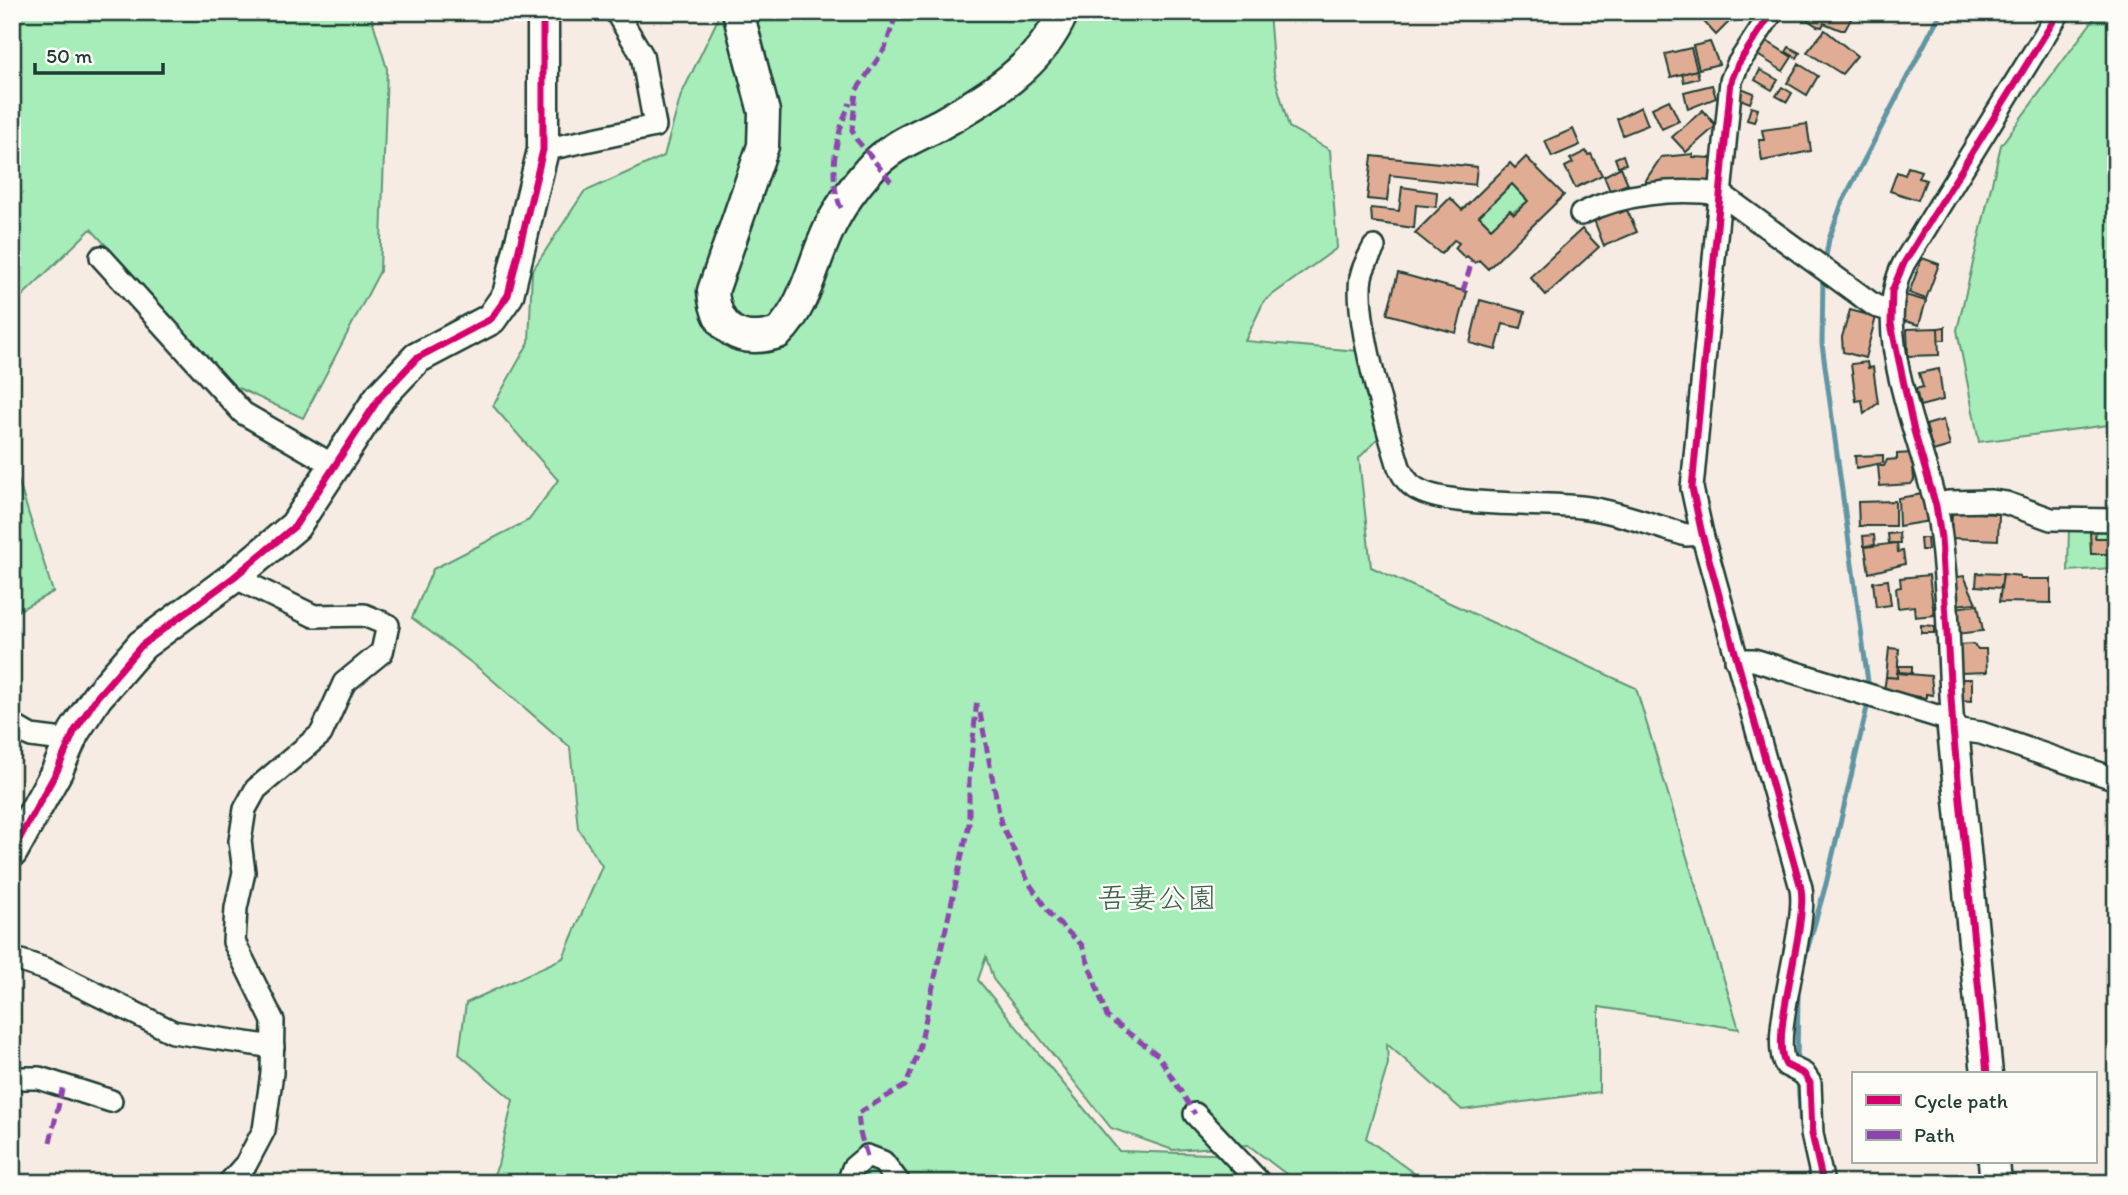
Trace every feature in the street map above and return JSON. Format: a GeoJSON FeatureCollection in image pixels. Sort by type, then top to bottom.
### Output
{"type":"FeatureCollection","features":[{"type":"Feature","properties":{"kind":"street"},"geometry":{"type":"LineString","coordinates":[[12,852],[97,696],[142,645],[234,577],[295,526],[380,397],[417,358],[491,318],[501,308],[508,295],[543,150],[545,12]]}},
{"type":"Feature","properties":{"kind":"street"},"geometry":{"type":"LineString","coordinates":[[543,150],[655,126],[642,55],[616,12]]}},
{"type":"Feature","properties":{"kind":"street"},"geometry":{"type":"LineString","coordinates":[[738,12],[764,112],[763,146],[713,290],[717,315],[722,323],[737,334],[750,338],[778,333],[785,326],[799,306],[833,220],[869,169],[900,145],[975,103],[1022,70],[1042,46],[1063,12]]}},
{"type":"Feature","properties":{"kind":"street"},"geometry":{"type":"LineString","coordinates":[[1772,12],[1738,64],[1731,81],[1692,471],[1693,495],[1802,899],[1785,1004],[1783,1061],[1810,1083],[1812,1134],[1823,1183]]}},
{"type":"Feature","properties":{"kind":"street"},"geometry":{"type":"LineString","coordinates":[[1987,1072],[1953,725],[1936,506],[1914,431],[1890,310],[1894,284],[1904,263],[2059,12]]}},
{"type":"Feature","properties":{"kind":"street"},"geometry":{"type":"LineString","coordinates":[[1581,214],[1623,198],[1702,191],[1721,194],[1875,306],[1890,310]]}},
{"type":"Feature","properties":{"kind":"street"},"geometry":{"type":"LineString","coordinates":[[1374,247],[1361,276],[1363,313],[1372,365],[1399,467],[1406,480],[1415,488],[1434,495],[1520,505],[1583,507],[1686,535],[1702,534]]}},
{"type":"Feature","properties":{"kind":"street"},"geometry":{"type":"LineString","coordinates":[[101,257],[243,413],[333,465]]}},
{"type":"Feature","properties":{"kind":"street"},"geometry":{"type":"LineString","coordinates":[[1936,506],[1990,501],[2006,503],[2051,519],[2116,520]]}},
{"type":"Feature","properties":{"kind":"street"},"geometry":{"type":"LineString","coordinates":[[229,1183],[246,1164],[264,1130],[273,1047],[274,1021],[234,942],[236,908],[244,872],[240,841],[245,809],[256,789],[321,734],[344,683],[382,652],[388,625],[364,615],[314,616],[234,577]]}},
{"type":"Feature","properties":{"kind":"street"},"geometry":{"type":"LineString","coordinates":[[1736,660],[1754,660],[1869,696],[2116,779]]}},
{"type":"Feature","properties":{"kind":"street"},"geometry":{"type":"LineString","coordinates":[[12,725],[31,736],[71,741]]}},
{"type":"Feature","properties":{"kind":"street"},"geometry":{"type":"LineString","coordinates":[[12,958],[48,970],[173,1032],[273,1047]]}},
{"type":"Feature","properties":{"kind":"street"},"geometry":{"type":"LineString","coordinates":[[12,1078],[39,1078],[111,1101]]}},
{"type":"Feature","properties":{"kind":"street"},"geometry":{"type":"LineString","coordinates":[[1195,1114],[1260,1183]]}},
{"type":"Feature","properties":{"kind":"street"},"geometry":{"type":"LineString","coordinates":[[848,1183],[853,1168],[867,1156],[883,1162],[899,1183]]}},
{"type":"Feature","properties":{"kind":"street"},"geometry":{"type":"LineString","coordinates":[[1994,1164],[1996,1183]]}},
{"type":"Feature","properties":{"kind":"green space"},"geometry":{"type":"Polygon","coordinates":[[[12,12],[370,12],[387,69],[380,271],[303,418],[234,386],[91,229],[12,306],[12,12]]]}},
{"type":"Feature","properties":{"kind":"green space","name":"吾妻公園"},"geometry":{"type":"Polygon","coordinates":[[[718,12],[1269,12],[1274,74],[1289,127],[1330,150],[1337,248],[1264,301],[1245,341],[1369,352],[1383,433],[1359,458],[1371,567],[1636,688],[1739,1029],[1599,1007],[1599,1092],[1462,1110],[1387,1044],[1388,1064],[1366,1138],[1427,1183],[1298,1183],[1248,1145],[1173,1150],[1111,1128],[993,979],[986,957],[978,980],[1119,1151],[1241,1155],[1271,1183],[490,1183],[498,1165],[513,1100],[459,1054],[466,1003],[563,958],[602,866],[578,828],[570,747],[481,670],[412,618],[433,569],[529,520],[558,480],[493,406],[529,342],[532,271],[584,192],[664,156],[681,95],[717,21],[718,12]]]}},
{"type":"Feature","properties":{"kind":"green space"},"geometry":{"type":"Polygon","coordinates":[[[2099,12],[2116,12],[2116,424],[1979,442],[1957,330],[2001,145],[2099,12]]]}},
{"type":"Feature","properties":{"kind":"green space"},"geometry":{"type":"Polygon","coordinates":[[[1512,184],[1528,201],[1491,228],[1479,216],[1512,184]]]}},
{"type":"Feature","properties":{"kind":"green space"},"geometry":{"type":"Polygon","coordinates":[[[12,460],[53,592],[12,614],[12,460]]]}},
{"type":"Feature","properties":{"kind":"green space"},"geometry":{"type":"Polygon","coordinates":[[[2116,525],[2116,639],[2113,639],[2111,568],[2068,571],[2069,526],[2116,525]]]}},
{"type":"Feature","properties":{"kind":"building"},"geometry":{"type":"Polygon","coordinates":[[[1695,12],[1726,12],[1732,19],[1716,35],[1695,12]]]}},
{"type":"Feature","properties":{"kind":"building"},"geometry":{"type":"Polygon","coordinates":[[[1795,12],[1843,12],[1852,17],[1845,30],[1841,30],[1824,23],[1822,27],[1817,26],[1795,12]]]}},
{"type":"Feature","properties":{"kind":"building"},"geometry":{"type":"Polygon","coordinates":[[[1825,30],[1857,56],[1842,74],[1807,52],[1825,30]]]}},
{"type":"Feature","properties":{"kind":"building"},"geometry":{"type":"Polygon","coordinates":[[[1765,40],[1792,57],[1783,71],[1756,54],[1765,40]]]}},
{"type":"Feature","properties":{"kind":"building"},"geometry":{"type":"Polygon","coordinates":[[[1710,42],[1719,64],[1699,69],[1693,46],[1710,42]]]}},
{"type":"Feature","properties":{"kind":"building"},"geometry":{"type":"Polygon","coordinates":[[[1789,47],[1800,53],[1797,58],[1786,52],[1789,47]]]}},
{"type":"Feature","properties":{"kind":"building"},"geometry":{"type":"Polygon","coordinates":[[[1691,48],[1697,70],[1671,77],[1665,54],[1691,48]]]}},
{"type":"Feature","properties":{"kind":"building"},"geometry":{"type":"Polygon","coordinates":[[[1799,64],[1818,76],[1807,95],[1787,83],[1799,64]]]}},
{"type":"Feature","properties":{"kind":"building"},"geometry":{"type":"Polygon","coordinates":[[[1697,70],[1699,78],[1684,82],[1682,74],[1697,70]]]}},
{"type":"Feature","properties":{"kind":"building"},"geometry":{"type":"Polygon","coordinates":[[[1760,70],[1778,80],[1772,90],[1755,80],[1760,70]]]}},
{"type":"Feature","properties":{"kind":"building"},"geometry":{"type":"Polygon","coordinates":[[[1712,85],[1716,98],[1688,109],[1684,92],[1712,85]]]}},
{"type":"Feature","properties":{"kind":"building"},"geometry":{"type":"Polygon","coordinates":[[[1782,87],[1792,93],[1787,102],[1776,96],[1782,87]]]}},
{"type":"Feature","properties":{"kind":"building"},"geometry":{"type":"Polygon","coordinates":[[[1741,88],[1754,93],[1750,103],[1737,98],[1741,88]]]}},
{"type":"Feature","properties":{"kind":"building"},"geometry":{"type":"Polygon","coordinates":[[[1669,100],[1679,121],[1662,129],[1652,108],[1669,100]]]}},
{"type":"Feature","properties":{"kind":"building"},"geometry":{"type":"Polygon","coordinates":[[[1641,107],[1648,125],[1623,135],[1617,119],[1641,107]]]}},
{"type":"Feature","properties":{"kind":"building"},"geometry":{"type":"Polygon","coordinates":[[[1751,107],[1758,109],[1754,122],[1747,120],[1751,107]]]}},
{"type":"Feature","properties":{"kind":"building"},"geometry":{"type":"Polygon","coordinates":[[[1703,110],[1716,126],[1686,152],[1672,137],[1703,110]]]}},
{"type":"Feature","properties":{"kind":"building"},"geometry":{"type":"Polygon","coordinates":[[[1807,124],[1811,151],[1762,161],[1759,140],[1764,140],[1762,130],[1807,124]]]}},
{"type":"Feature","properties":{"kind":"building"},"geometry":{"type":"Polygon","coordinates":[[[1573,129],[1580,145],[1552,157],[1545,141],[1573,129]]]}},
{"type":"Feature","properties":{"kind":"building"},"geometry":{"type":"Polygon","coordinates":[[[1586,151],[1588,155],[1591,154],[1602,175],[1575,188],[1565,167],[1573,163],[1570,159],[1586,151]]]}},
{"type":"Feature","properties":{"kind":"building"},"geometry":{"type":"Polygon","coordinates":[[[1693,154],[1693,157],[1712,158],[1713,179],[1710,182],[1642,186],[1661,157],[1693,154]]]}},
{"type":"Feature","properties":{"kind":"building"},"geometry":{"type":"Polygon","coordinates":[[[1623,155],[1626,164],[1618,166],[1615,158],[1623,155]]]}},
{"type":"Feature","properties":{"kind":"building"},"geometry":{"type":"Polygon","coordinates":[[[1372,156],[1477,167],[1475,185],[1390,175],[1387,201],[1367,199],[1372,156]]]}},
{"type":"Feature","properties":{"kind":"building"},"geometry":{"type":"Polygon","coordinates":[[[1526,157],[1564,195],[1488,269],[1479,260],[1475,263],[1467,256],[1465,258],[1455,248],[1459,243],[1454,240],[1441,254],[1415,233],[1450,198],[1462,210],[1510,163],[1515,168],[1526,157]],[[1512,184],[1479,216],[1491,228],[1510,210],[1514,214],[1528,201],[1512,184]]]}},
{"type":"Feature","properties":{"kind":"building"},"geometry":{"type":"Polygon","coordinates":[[[1621,167],[1628,184],[1610,191],[1604,176],[1621,167]]]}},
{"type":"Feature","properties":{"kind":"building"},"geometry":{"type":"Polygon","coordinates":[[[1908,167],[1921,171],[1918,178],[1926,180],[1918,200],[1890,191],[1897,172],[1905,175],[1908,167]]]}},
{"type":"Feature","properties":{"kind":"building"},"geometry":{"type":"Polygon","coordinates":[[[1402,187],[1437,192],[1436,207],[1416,205],[1414,228],[1372,222],[1371,208],[1399,211],[1402,187]]]}},
{"type":"Feature","properties":{"kind":"building"},"geometry":{"type":"Polygon","coordinates":[[[1617,207],[1620,213],[1627,210],[1637,232],[1604,246],[1593,217],[1617,207]]]}},
{"type":"Feature","properties":{"kind":"building"},"geometry":{"type":"Polygon","coordinates":[[[1582,229],[1599,247],[1546,295],[1530,277],[1582,229]]]}},
{"type":"Feature","properties":{"kind":"building"},"geometry":{"type":"Polygon","coordinates":[[[1922,258],[1939,264],[1926,299],[1909,293],[1922,258]]]}},
{"type":"Feature","properties":{"kind":"building"},"geometry":{"type":"Polygon","coordinates":[[[1398,273],[1467,292],[1456,333],[1387,314],[1398,273]]]}},
{"type":"Feature","properties":{"kind":"building"},"geometry":{"type":"Polygon","coordinates":[[[1905,295],[1926,301],[1919,325],[1898,319],[1905,295]]]}},
{"type":"Feature","properties":{"kind":"building"},"geometry":{"type":"Polygon","coordinates":[[[1480,300],[1525,312],[1521,328],[1503,324],[1496,350],[1470,343],[1480,300]]]}},
{"type":"Feature","properties":{"kind":"building"},"geometry":{"type":"Polygon","coordinates":[[[1850,310],[1876,317],[1865,358],[1843,352],[1842,337],[1850,310]]]}},
{"type":"Feature","properties":{"kind":"building"},"geometry":{"type":"Polygon","coordinates":[[[1945,327],[1945,340],[1938,340],[1938,328],[1945,327]]]}},
{"type":"Feature","properties":{"kind":"building"},"geometry":{"type":"Polygon","coordinates":[[[1938,328],[1939,355],[1908,356],[1907,329],[1938,328]]]}},
{"type":"Feature","properties":{"kind":"building"},"geometry":{"type":"Polygon","coordinates":[[[1867,362],[1868,368],[1873,367],[1878,403],[1864,414],[1862,400],[1856,401],[1851,364],[1867,362]]]}},
{"type":"Feature","properties":{"kind":"building"},"geometry":{"type":"Polygon","coordinates":[[[1939,369],[1943,400],[1920,406],[1916,389],[1923,387],[1919,373],[1939,369]]]}},
{"type":"Feature","properties":{"kind":"building"},"geometry":{"type":"Polygon","coordinates":[[[1943,420],[1950,446],[1933,451],[1926,425],[1943,420]]]}},
{"type":"Feature","properties":{"kind":"building"},"geometry":{"type":"Polygon","coordinates":[[[1912,453],[1914,480],[1911,484],[1880,486],[1878,466],[1884,466],[1887,460],[1897,459],[1897,454],[1912,453]]]}},
{"type":"Feature","properties":{"kind":"building"},"geometry":{"type":"Polygon","coordinates":[[[1883,455],[1883,463],[1856,468],[1855,456],[1883,455]]]}},
{"type":"Feature","properties":{"kind":"building"},"geometry":{"type":"Polygon","coordinates":[[[1923,494],[1930,521],[1899,526],[1898,498],[1923,494]]]}},
{"type":"Feature","properties":{"kind":"building"},"geometry":{"type":"Polygon","coordinates":[[[1895,501],[1895,526],[1859,526],[1858,502],[1895,501]]]}},
{"type":"Feature","properties":{"kind":"building"},"geometry":{"type":"Polygon","coordinates":[[[1952,512],[1999,514],[1998,540],[1951,538],[1952,512]]]}},
{"type":"Feature","properties":{"kind":"building"},"geometry":{"type":"Polygon","coordinates":[[[2090,531],[2096,531],[2095,538],[2108,538],[2108,554],[2091,554],[2090,531]]]}},
{"type":"Feature","properties":{"kind":"building"},"geometry":{"type":"Polygon","coordinates":[[[1899,533],[1900,543],[1889,543],[1888,534],[1899,533]]]}},
{"type":"Feature","properties":{"kind":"building"},"geometry":{"type":"Polygon","coordinates":[[[1874,535],[1875,545],[1864,546],[1863,536],[1874,535]]]}},
{"type":"Feature","properties":{"kind":"building"},"geometry":{"type":"Polygon","coordinates":[[[1920,538],[1927,538],[1928,550],[1921,550],[1920,538]]]}},
{"type":"Feature","properties":{"kind":"building"},"geometry":{"type":"Polygon","coordinates":[[[1897,543],[1898,552],[1903,551],[1905,564],[1869,573],[1865,547],[1897,543]]]}},
{"type":"Feature","properties":{"kind":"building"},"geometry":{"type":"Polygon","coordinates":[[[1977,573],[2003,574],[2001,588],[1976,586],[1977,573]]]}},
{"type":"Feature","properties":{"kind":"building"},"geometry":{"type":"Polygon","coordinates":[[[2003,574],[2020,576],[2020,579],[2051,579],[2051,603],[1999,602],[2003,574]]]}},
{"type":"Feature","properties":{"kind":"building"},"geometry":{"type":"Polygon","coordinates":[[[1929,575],[1934,615],[1915,617],[1914,606],[1898,608],[1896,588],[1901,587],[1900,578],[1929,575]]]}},
{"type":"Feature","properties":{"kind":"building"},"geometry":{"type":"Polygon","coordinates":[[[1964,576],[1976,603],[1954,605],[1951,578],[1964,576]]]}},
{"type":"Feature","properties":{"kind":"building"},"geometry":{"type":"Polygon","coordinates":[[[1888,580],[1891,605],[1876,607],[1873,582],[1888,580]]]}},
{"type":"Feature","properties":{"kind":"building"},"geometry":{"type":"Polygon","coordinates":[[[1978,605],[1983,631],[1956,634],[1953,608],[1978,605]]]}},
{"type":"Feature","properties":{"kind":"building"},"geometry":{"type":"Polygon","coordinates":[[[1921,625],[1934,626],[1934,633],[1921,633],[1921,625]]]}},
{"type":"Feature","properties":{"kind":"building"},"geometry":{"type":"Polygon","coordinates":[[[1973,644],[1978,649],[1986,649],[1987,672],[1960,673],[1958,645],[1973,644]]]}},
{"type":"Feature","properties":{"kind":"building"},"geometry":{"type":"Polygon","coordinates":[[[1889,648],[1899,649],[1897,678],[1886,677],[1889,648]]]}},
{"type":"Feature","properties":{"kind":"building"},"geometry":{"type":"Polygon","coordinates":[[[1899,666],[1912,666],[1912,673],[1899,672],[1899,666]]]}},
{"type":"Feature","properties":{"kind":"building"},"geometry":{"type":"Polygon","coordinates":[[[1897,673],[1931,676],[1933,695],[1926,694],[1926,698],[1884,691],[1886,677],[1897,678],[1897,673]]]}},
{"type":"Feature","properties":{"kind":"building"},"geometry":{"type":"Polygon","coordinates":[[[1960,679],[1972,679],[1972,701],[1959,700],[1960,679]]]}},
{"type":"Feature","properties":{"kind":"waterway"},"geometry":{"type":"LineString","coordinates":[[1825,262],[1829,239],[1842,203],[1941,12]]}},
{"type":"Feature","properties":{"kind":"waterway"},"geometry":{"type":"LineString","coordinates":[[1823,276],[1822,344],[1869,689]]}},
{"type":"Feature","properties":{"kind":"waterway"},"geometry":{"type":"LineString","coordinates":[[1802,968],[1826,884],[1869,699]]}},
{"type":"Feature","properties":{"kind":"waterway"},"geometry":{"type":"LineString","coordinates":[[1797,1066],[1798,992]]}},
{"type":"Feature","properties":{"kind":"waterway"},"geometry":{"type":"LineString","coordinates":[[1798,1079],[1801,1128]]}},
{"type":"Feature","properties":{"kind":"marked path"},"geometry":{"type":"LineString","coordinates":[[891,181],[856,139],[852,130],[856,91],[885,48],[897,12]]}},
{"type":"Feature","properties":{"kind":"marked path"},"geometry":{"type":"LineString","coordinates":[[841,208],[835,182],[835,155],[850,103]]}},
{"type":"Feature","properties":{"kind":"marked path"},"geometry":{"type":"LineString","coordinates":[[1463,291],[1472,261]]}},
{"type":"Feature","properties":{"kind":"marked path"},"geometry":{"type":"LineString","coordinates":[[867,1156],[860,1133],[858,1113],[905,1086],[918,1054],[969,824],[969,781],[977,699]]}},
{"type":"Feature","properties":{"kind":"marked path"},"geometry":{"type":"LineString","coordinates":[[980,713],[1001,823],[1029,883],[1052,917],[1082,945],[1107,1017],[1158,1055],[1195,1114]]}},
{"type":"Feature","properties":{"kind":"marked path"},"geometry":{"type":"LineString","coordinates":[[50,1142],[63,1086]]}},
{"type":"Feature","properties":{"kind":"cycle path"},"geometry":{"type":"LineString","coordinates":[[12,852],[57,771],[74,732],[97,697],[142,645],[234,577],[295,526],[380,397],[417,358],[491,319],[508,295],[543,150],[543,17],[546,12]]}},
{"type":"Feature","properties":{"kind":"cycle path"},"geometry":{"type":"LineString","coordinates":[[1772,12],[1738,64],[1731,81],[1692,488],[1702,534],[1801,888],[1802,906],[1785,1008],[1782,1052],[1786,1065],[1804,1074],[1810,1083],[1812,1134],[1823,1183]]}},
{"type":"Feature","properties":{"kind":"cycle path"},"geometry":{"type":"LineString","coordinates":[[1987,1072],[1953,729],[1941,538],[1936,506],[1914,431],[1891,324],[1892,291],[1904,263],[2059,12]]}}]}
